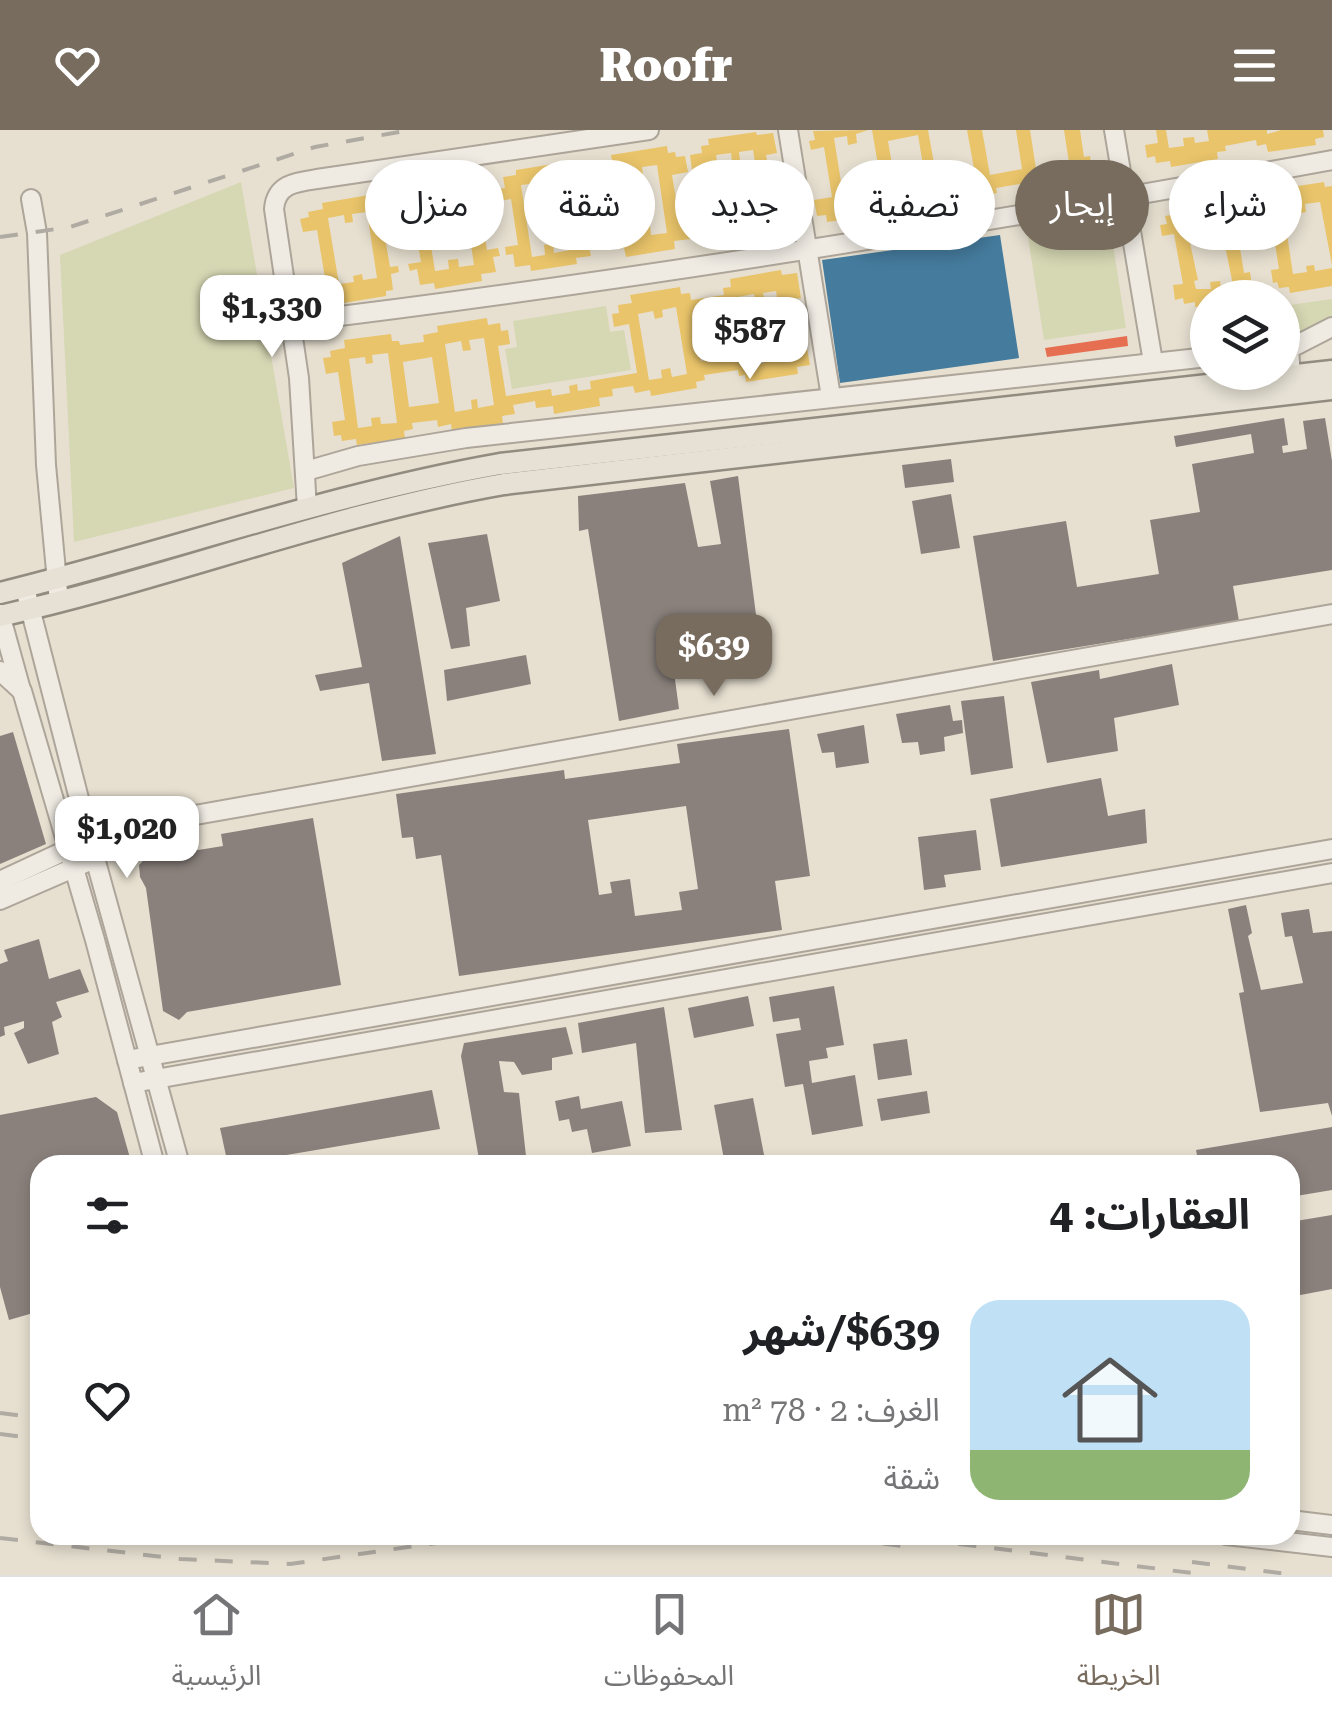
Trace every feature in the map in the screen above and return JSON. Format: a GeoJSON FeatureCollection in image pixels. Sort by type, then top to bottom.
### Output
{"type":"FeatureCollection","features":[{"type":"Feature","properties":{"kind":"main road"},"geometry":{"type":"LineString","coordinates":[[1300,376],[1332,371]]}},
{"type":"Feature","properties":{"kind":"main road"},"geometry":{"type":"LineString","coordinates":[[0,593],[387,486],[500,464],[1190,388]]}},
{"type":"Feature","properties":{"kind":"main road"},"geometry":{"type":"LineString","coordinates":[[0,616],[59,603],[392,506],[504,484],[1332,389]]}},
{"type":"Feature","properties":{"kind":"street"},"geometry":{"type":"LineString","coordinates":[[308,508],[291,322],[274,209],[278,193],[288,184],[650,130]]}},
{"type":"Feature","properties":{"kind":"street"},"geometry":{"type":"LineString","coordinates":[[788,130],[793,160]]}},
{"type":"Feature","properties":{"kind":"street"},"geometry":{"type":"LineString","coordinates":[[1114,130],[1120,160]]}},
{"type":"Feature","properties":{"kind":"street"},"geometry":{"type":"LineString","coordinates":[[1149,193],[1332,160]]}},
{"type":"Feature","properties":{"kind":"street"},"geometry":{"type":"LineString","coordinates":[[31,199],[37,233],[46,464],[59,603]]}},
{"type":"Feature","properties":{"kind":"street"},"geometry":{"type":"LineString","coordinates":[[814,247],[1015,215]]}},
{"type":"Feature","properties":{"kind":"street"},"geometry":{"type":"LineString","coordinates":[[291,322],[793,250]]}},
{"type":"Feature","properties":{"kind":"street"},"geometry":{"type":"LineString","coordinates":[[807,250],[831,397]]}},
{"type":"Feature","properties":{"kind":"street"},"geometry":{"type":"LineString","coordinates":[[1136,250],[1153,362]]}},
{"type":"Feature","properties":{"kind":"street"},"geometry":{"type":"LineString","coordinates":[[1300,342],[1332,327]]}},
{"type":"Feature","properties":{"kind":"street"},"geometry":{"type":"LineString","coordinates":[[306,471],[358,456],[466,438],[1190,358]]}},
{"type":"Feature","properties":{"kind":"street"},"geometry":{"type":"LineString","coordinates":[[25,587],[177,1155]]}},
{"type":"Feature","properties":{"kind":"street"},"geometry":{"type":"LineString","coordinates":[[0,881],[110,832],[1332,614]]}},
{"type":"Feature","properties":{"kind":"street"},"geometry":{"type":"LineString","coordinates":[[0,616],[69,848],[152,1155]]}},
{"type":"Feature","properties":{"kind":"street"},"geometry":{"type":"LineString","coordinates":[[0,672],[22,691]]}},
{"type":"Feature","properties":{"kind":"street"},"geometry":{"type":"LineString","coordinates":[[0,900],[95,858],[110,832]]}},
{"type":"Feature","properties":{"kind":"street"},"geometry":{"type":"LineString","coordinates":[[127,1060],[1332,849]]}},
{"type":"Feature","properties":{"kind":"street"},"geometry":{"type":"LineString","coordinates":[[133,1083],[1332,873]]}},
{"type":"Feature","properties":{"kind":"street"},"geometry":{"type":"LineString","coordinates":[[640,970],[645,994]]}},
{"type":"Feature","properties":{"kind":"street"},"geometry":{"type":"LineString","coordinates":[[111,997],[133,992]]}},
{"type":"Feature","properties":{"kind":"street"},"geometry":{"type":"LineString","coordinates":[[1300,1521],[1332,1525]]}},
{"type":"Feature","properties":{"kind":"street"},"geometry":{"type":"LineString","coordinates":[[1300,1543],[1332,1547]]}},
{"type":"Feature","properties":{"kind":"green space"},"geometry":{"type":"Polygon","coordinates":[[[241,182],[294,488],[74,542],[60,255],[241,182]]]}},
{"type":"Feature","properties":{"kind":"green space"},"geometry":{"type":"Polygon","coordinates":[[[1030,250],[1114,250],[1126,328],[1044,340],[1030,250]]]}},
{"type":"Feature","properties":{"kind":"green space"},"geometry":{"type":"Polygon","coordinates":[[[1332,299],[1332,316],[1300,333],[1300,303],[1332,299]]]}},
{"type":"Feature","properties":{"kind":"green space"},"geometry":{"type":"Polygon","coordinates":[[[606,306],[610,332],[624,330],[631,370],[512,389],[505,349],[517,347],[513,321],[606,306]]]}},
{"type":"Feature","properties":{"kind":"building: سكن"},"geometry":{"type":"Polygon","coordinates":[[[868,130],[856,134],[857,143],[848,145],[847,136],[834,138],[838,160],[834,160],[834,221],[827,222],[826,215],[817,216],[814,200],[832,197],[824,147],[811,150],[809,141],[815,140],[813,131],[868,130]]]}},
{"type":"Feature","properties":{"kind":"building: سكن"},"geometry":{"type":"Polygon","coordinates":[[[872,130],[928,130],[933,160],[922,160],[918,135],[888,141],[891,160],[877,160],[872,130]]]}},
{"type":"Feature","properties":{"kind":"building: سكن"},"geometry":{"type":"Polygon","coordinates":[[[967,130],[982,130],[987,160],[972,160],[967,130]]]}},
{"type":"Feature","properties":{"kind":"building: سكن"},"geometry":{"type":"Polygon","coordinates":[[[1016,130],[1030,130],[1035,160],[1021,160],[1016,130]]]}},
{"type":"Feature","properties":{"kind":"building: سكن"},"geometry":{"type":"Polygon","coordinates":[[[1064,130],[1080,130],[1084,157],[1090,156],[1091,160],[1069,160],[1064,130]]]}},
{"type":"Feature","properties":{"kind":"building: سكن"},"geometry":{"type":"Polygon","coordinates":[[[1156,130],[1166,130],[1169,148],[1184,146],[1183,138],[1194,137],[1195,143],[1209,141],[1207,130],[1267,130],[1267,134],[1323,130],[1324,137],[1315,139],[1316,145],[1268,152],[1266,144],[1257,146],[1256,140],[1225,146],[1226,151],[1217,152],[1218,159],[1156,163],[1155,156],[1147,158],[1145,145],[1158,143],[1156,130]]]}},
{"type":"Feature","properties":{"kind":"building: سكن"},"geometry":{"type":"Polygon","coordinates":[[[773,133],[777,153],[766,155],[767,160],[755,160],[753,150],[739,152],[740,160],[732,160],[731,153],[716,155],[717,160],[691,160],[690,155],[702,153],[701,146],[709,145],[708,139],[773,133]]]}},
{"type":"Feature","properties":{"kind":"building: سكن"},"geometry":{"type":"Polygon","coordinates":[[[667,146],[668,153],[685,156],[686,160],[675,160],[672,175],[675,249],[626,257],[624,250],[655,250],[655,234],[667,233],[655,160],[612,160],[611,155],[667,146]]]}},
{"type":"Feature","properties":{"kind":"building: سكن"},"geometry":{"type":"Polygon","coordinates":[[[524,169],[521,185],[524,250],[531,250],[532,257],[545,255],[544,250],[590,250],[591,256],[576,258],[577,264],[531,271],[530,265],[515,267],[513,254],[506,255],[505,247],[518,245],[511,199],[504,200],[504,177],[516,175],[516,170],[524,169]]]}},
{"type":"Feature","properties":{"kind":"building: سكن"},"geometry":{"type":"Polygon","coordinates":[[[1015,170],[1015,185],[996,188],[995,193],[995,174],[1015,170]]]}},
{"type":"Feature","properties":{"kind":"building: سكن"},"geometry":{"type":"Polygon","coordinates":[[[1324,182],[1325,187],[1332,186],[1332,265],[1320,202],[1305,204],[1306,212],[1302,213],[1302,185],[1324,182]]]}},
{"type":"Feature","properties":{"kind":"building: سكن"},"geometry":{"type":"Polygon","coordinates":[[[365,196],[365,212],[352,214],[353,222],[345,223],[344,215],[328,218],[339,284],[354,282],[353,276],[362,274],[363,280],[377,278],[373,250],[387,250],[390,267],[398,266],[399,272],[391,274],[393,290],[386,291],[386,296],[338,304],[337,298],[321,301],[319,294],[313,295],[311,280],[325,278],[317,230],[303,232],[300,219],[309,217],[308,212],[323,209],[322,203],[365,196]]]}},
{"type":"Feature","properties":{"kind":"building: سكن"},"geometry":{"type":"Polygon","coordinates":[[[1169,215],[1169,235],[1162,236],[1160,225],[1167,224],[1165,216],[1169,215]]]}},
{"type":"Feature","properties":{"kind":"building: سكن"},"geometry":{"type":"Polygon","coordinates":[[[419,250],[432,250],[435,271],[449,269],[448,260],[458,259],[459,267],[474,265],[472,250],[498,250],[500,256],[493,257],[496,272],[481,274],[482,281],[435,289],[434,283],[420,285],[417,269],[410,271],[408,264],[421,262],[419,250]]]}},
{"type":"Feature","properties":{"kind":"building: سكن"},"geometry":{"type":"Polygon","coordinates":[[[1177,250],[1192,250],[1198,280],[1190,280],[1190,303],[1184,304],[1183,298],[1175,300],[1173,285],[1183,284],[1177,250]]]}},
{"type":"Feature","properties":{"kind":"building: سكن"},"geometry":{"type":"Polygon","coordinates":[[[1226,250],[1240,250],[1244,273],[1250,272],[1251,280],[1232,280],[1226,250]]]}},
{"type":"Feature","properties":{"kind":"building: سكن"},"geometry":{"type":"Polygon","coordinates":[[[1276,250],[1289,250],[1293,274],[1307,272],[1306,266],[1314,265],[1315,271],[1332,268],[1332,286],[1300,291],[1300,280],[1273,280],[1271,270],[1279,269],[1276,250]]]}},
{"type":"Feature","properties":{"kind":"building: سكن"},"geometry":{"type":"Polygon","coordinates":[[[781,270],[782,275],[797,273],[801,298],[793,299],[800,344],[806,343],[810,365],[797,367],[798,374],[746,382],[745,375],[739,376],[738,370],[704,375],[705,380],[696,382],[697,388],[651,396],[650,390],[635,393],[633,386],[612,389],[613,396],[599,398],[600,406],[554,414],[553,406],[536,408],[535,401],[513,405],[515,414],[502,416],[503,423],[452,431],[451,424],[438,427],[437,420],[412,423],[413,429],[404,431],[405,438],[357,445],[356,439],[342,441],[341,435],[334,436],[332,422],[345,420],[338,372],[326,374],[323,358],[331,357],[330,351],[345,348],[344,340],[391,334],[392,341],[399,341],[400,345],[424,342],[423,335],[438,332],[437,326],[487,318],[488,325],[500,323],[501,331],[508,330],[510,344],[498,346],[506,396],[551,389],[552,396],[570,393],[569,386],[577,384],[578,391],[591,389],[590,381],[637,373],[629,324],[614,327],[612,314],[619,313],[618,305],[632,303],[630,295],[680,287],[681,294],[690,293],[691,300],[724,295],[723,288],[731,287],[730,279],[781,270]],[[776,291],[763,293],[765,301],[755,303],[754,294],[738,297],[749,366],[764,363],[762,355],[770,353],[772,362],[786,360],[776,291]],[[676,307],[662,310],[663,317],[655,319],[653,311],[638,314],[649,380],[662,378],[661,370],[670,368],[672,377],[687,374],[676,307]],[[728,309],[693,315],[701,361],[736,355],[728,309]],[[484,338],[469,340],[471,350],[463,351],[461,341],[445,344],[455,412],[472,409],[471,400],[477,399],[478,408],[494,405],[484,338]],[[388,353],[372,355],[373,363],[366,364],[365,357],[349,359],[358,428],[372,426],[371,418],[380,417],[381,424],[397,423],[388,353]],[[432,357],[403,362],[409,407],[439,403],[432,357]]]}},
{"type":"Feature","properties":{"kind":"building: متاجر"},"geometry":{"type":"Polygon","coordinates":[[[1127,336],[1128,346],[1047,357],[1045,348],[1127,336]]]}},
{"type":"Feature","properties":{"kind":"building: مرافق عامة"},"geometry":{"type":"Polygon","coordinates":[[[1000,235],[1019,358],[840,383],[822,260],[893,250],[995,250],[995,236],[1000,235]]]}},
{"type":"Feature","properties":{"kind":"building: صناعة"},"geometry":{"type":"Polygon","coordinates":[[[1284,418],[1288,445],[1282,446],[1283,453],[1307,449],[1303,421],[1325,418],[1332,461],[1332,570],[1233,586],[1239,621],[993,661],[973,536],[1066,521],[1077,587],[1159,574],[1150,520],[1200,512],[1192,464],[1254,453],[1251,434],[1176,447],[1174,436],[1284,418]]]}},
{"type":"Feature","properties":{"kind":"building: صناعة"},"geometry":{"type":"Polygon","coordinates":[[[951,459],[954,482],[905,488],[902,465],[951,459]]]}},
{"type":"Feature","properties":{"kind":"building: صناعة"},"geometry":{"type":"Polygon","coordinates":[[[738,476],[762,661],[674,672],[679,709],[619,721],[588,529],[579,531],[578,496],[685,483],[698,547],[721,544],[710,481],[738,476]]]}},
{"type":"Feature","properties":{"kind":"building: صناعة"},"geometry":{"type":"Polygon","coordinates":[[[951,494],[960,548],[921,554],[912,501],[951,494]]]}},
{"type":"Feature","properties":{"kind":"building: صناعة"},"geometry":{"type":"Polygon","coordinates":[[[487,534],[500,601],[466,608],[470,646],[451,649],[428,543],[487,534]]]}},
{"type":"Feature","properties":{"kind":"building: صناعة"},"geometry":{"type":"Polygon","coordinates":[[[400,536],[436,754],[382,761],[369,683],[320,691],[315,675],[362,667],[342,563],[400,536]]]}},
{"type":"Feature","properties":{"kind":"building: صناعة"},"geometry":{"type":"Polygon","coordinates":[[[526,655],[531,684],[447,701],[444,670],[526,655]]]}},
{"type":"Feature","properties":{"kind":"building: صناعة"},"geometry":{"type":"Polygon","coordinates":[[[1172,664],[1179,705],[1114,718],[1118,751],[1047,763],[1031,682],[1099,670],[1100,679],[1172,664]]]}},
{"type":"Feature","properties":{"kind":"building: صناعة"},"geometry":{"type":"Polygon","coordinates":[[[1004,696],[1013,768],[971,775],[961,701],[1004,696]]]}},
{"type":"Feature","properties":{"kind":"building: صناعة"},"geometry":{"type":"Polygon","coordinates":[[[950,705],[953,721],[962,720],[963,733],[944,737],[945,751],[920,755],[918,742],[902,743],[896,714],[950,705]]]}},
{"type":"Feature","properties":{"kind":"building: صناعة"},"geometry":{"type":"Polygon","coordinates":[[[864,725],[869,763],[836,768],[834,752],[822,753],[817,734],[864,725]]]}},
{"type":"Feature","properties":{"kind":"building: صناعة"},"geometry":{"type":"Polygon","coordinates":[[[789,729],[810,876],[775,881],[782,930],[459,976],[441,855],[416,859],[413,837],[402,838],[396,794],[564,770],[565,779],[680,763],[677,744],[789,729]],[[686,806],[588,820],[599,895],[612,893],[610,882],[630,879],[635,916],[682,910],[679,892],[698,889],[686,806]]]}},
{"type":"Feature","properties":{"kind":"building: صناعة"},"geometry":{"type":"Polygon","coordinates":[[[13,732],[46,844],[0,864],[0,736],[13,732]]]}},
{"type":"Feature","properties":{"kind":"building: صناعة"},"geometry":{"type":"Polygon","coordinates":[[[1101,778],[1108,816],[1145,809],[1147,843],[1001,867],[990,799],[1101,778]]]}},
{"type":"Feature","properties":{"kind":"building: صناعة"},"geometry":{"type":"Polygon","coordinates":[[[313,818],[341,985],[187,1012],[179,1020],[163,1011],[146,888],[139,865],[147,857],[161,857],[163,848],[175,844],[186,852],[223,846],[221,834],[313,818]]]}},
{"type":"Feature","properties":{"kind":"building: صناعة"},"geometry":{"type":"Polygon","coordinates":[[[976,830],[981,870],[944,875],[946,887],[924,890],[918,837],[976,830]]]}},
{"type":"Feature","properties":{"kind":"building: صناعة"},"geometry":{"type":"Polygon","coordinates":[[[1246,905],[1252,933],[1248,936],[1261,990],[1303,983],[1292,936],[1285,937],[1281,913],[1309,909],[1313,933],[1332,931],[1332,1116],[1328,1103],[1260,1112],[1228,909],[1246,905]]]}},
{"type":"Feature","properties":{"kind":"building: صناعة"},"geometry":{"type":"Polygon","coordinates":[[[39,939],[49,979],[80,969],[89,992],[56,1002],[62,1017],[52,1022],[59,1054],[28,1064],[14,1033],[24,1028],[24,1021],[4,1027],[5,1035],[0,1037],[0,964],[8,961],[4,950],[39,939]]]}},
{"type":"Feature","properties":{"kind":"building: صناعة"},"geometry":{"type":"Polygon","coordinates":[[[834,986],[844,1045],[826,1048],[828,1058],[809,1061],[812,1083],[855,1075],[863,1126],[812,1135],[803,1084],[785,1087],[776,1034],[801,1030],[799,1018],[773,1022],[769,997],[834,986]]]}},
{"type":"Feature","properties":{"kind":"building: صناعة"},"geometry":{"type":"Polygon","coordinates":[[[748,996],[754,1026],[694,1038],[688,1008],[748,996]]]}},
{"type":"Feature","properties":{"kind":"building: صناعة"},"geometry":{"type":"Polygon","coordinates":[[[664,1007],[682,1130],[645,1133],[636,1043],[582,1053],[578,1023],[664,1007]]]}},
{"type":"Feature","properties":{"kind":"building: صناعة"},"geometry":{"type":"Polygon","coordinates":[[[566,1027],[573,1054],[552,1058],[552,1070],[522,1075],[514,1062],[499,1061],[504,1092],[519,1093],[526,1155],[478,1155],[461,1056],[464,1043],[566,1027]]]}},
{"type":"Feature","properties":{"kind":"building: صناعة"},"geometry":{"type":"Polygon","coordinates":[[[907,1039],[912,1075],[878,1080],[873,1044],[907,1039]]]}},
{"type":"Feature","properties":{"kind":"building: صناعة"},"geometry":{"type":"Polygon","coordinates":[[[432,1090],[440,1129],[287,1155],[226,1155],[220,1128],[432,1090]]]}},
{"type":"Feature","properties":{"kind":"building: صناعة"},"geometry":{"type":"Polygon","coordinates":[[[927,1091],[930,1113],[881,1121],[877,1099],[927,1091]]]}},
{"type":"Feature","properties":{"kind":"building: صناعة"},"geometry":{"type":"Polygon","coordinates":[[[579,1096],[581,1109],[622,1101],[631,1146],[592,1153],[587,1129],[572,1132],[569,1119],[559,1121],[555,1101],[579,1096]]]}},
{"type":"Feature","properties":{"kind":"building: صناعة"},"geometry":{"type":"Polygon","coordinates":[[[96,1097],[117,1112],[129,1155],[30,1155],[30,1314],[9,1320],[0,1287],[0,1115],[96,1097]]]}},
{"type":"Feature","properties":{"kind":"building: صناعة"},"geometry":{"type":"Polygon","coordinates":[[[753,1098],[764,1155],[723,1155],[714,1105],[753,1098]]]}},
{"type":"Feature","properties":{"kind":"building: صناعة"},"geometry":{"type":"Polygon","coordinates":[[[1332,1127],[1332,1190],[1300,1195],[1300,1155],[1197,1155],[1196,1150],[1332,1127]]]}},
{"type":"Feature","properties":{"kind":"building: صناعة"},"geometry":{"type":"Polygon","coordinates":[[[1332,1215],[1332,1289],[1300,1295],[1300,1220],[1332,1215]]]}},
{"type":"Feature","properties":{"kind":"railway"},"geometry":{"type":"LineString","coordinates":[[0,237],[70,227],[315,147],[410,130]]}},
{"type":"Feature","properties":{"kind":"railway"},"geometry":{"type":"LineString","coordinates":[[0,1413],[30,1417]]}},
{"type":"Feature","properties":{"kind":"railway"},"geometry":{"type":"LineString","coordinates":[[0,1434],[30,1438]]}},
{"type":"Feature","properties":{"kind":"railway"},"geometry":{"type":"LineString","coordinates":[[0,1538],[30,1542]]}},
{"type":"Feature","properties":{"kind":"railway"},"geometry":{"type":"LineString","coordinates":[[60,1545],[180,1559],[290,1564],[422,1545]]}},
{"type":"Feature","properties":{"kind":"railway"},"geometry":{"type":"LineString","coordinates":[[895,1545],[903,1546]]}},
{"type":"Feature","properties":{"kind":"railway"},"geometry":{"type":"LineString","coordinates":[[967,1545],[1208,1575]]}},
{"type":"Feature","properties":{"kind":"railway"},"geometry":{"type":"LineString","coordinates":[[1192,1562],[1296,1575]]}}]}
